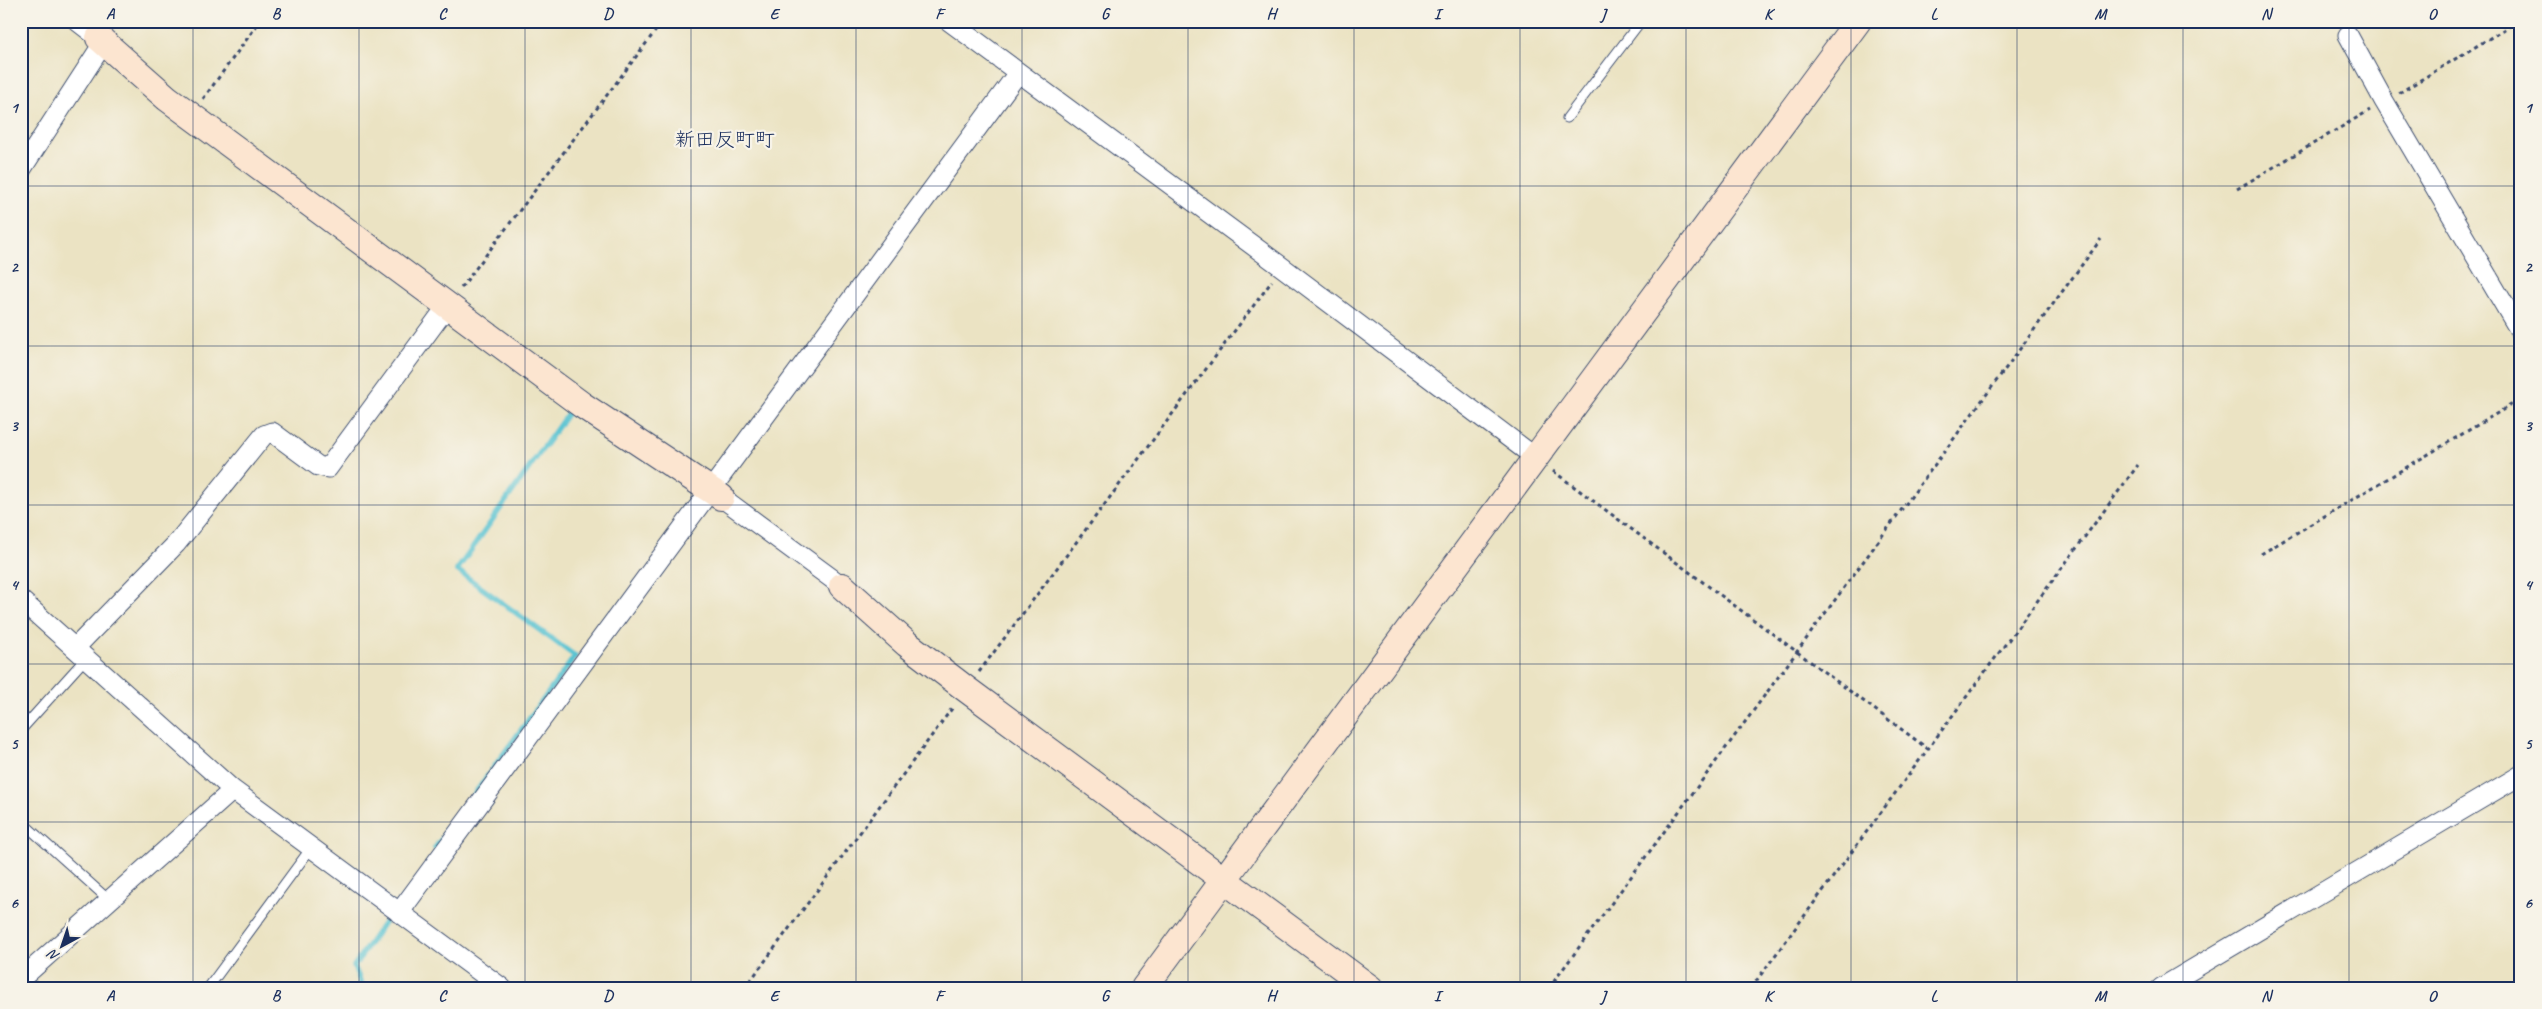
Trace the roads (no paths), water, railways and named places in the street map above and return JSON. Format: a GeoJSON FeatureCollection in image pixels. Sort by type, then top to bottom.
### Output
{"type":"FeatureCollection","features":[{"type":"Feature","properties":{"kind":"street"},"geometry":{"type":"LineString","coordinates":[[77,21],[102,40],[167,98],[582,405],[716,494],[842,586],[907,644],[966,689],[1370,988]]}},
{"type":"Feature","properties":{"kind":"street"},"geometry":{"type":"LineString","coordinates":[[949,21],[1282,267],[1536,458]]}},
{"type":"Feature","properties":{"kind":"street"},"geometry":{"type":"LineString","coordinates":[[1144,988],[1858,21]]}},
{"type":"Feature","properties":{"kind":"street"},"geometry":{"type":"LineString","coordinates":[[2348,35],[2389,110],[2521,333]]}},
{"type":"Feature","properties":{"kind":"street"},"geometry":{"type":"LineString","coordinates":[[21,170],[102,40]]}},
{"type":"Feature","properties":{"kind":"street"},"geometry":{"type":"LineString","coordinates":[[399,913],[716,494],[1018,73]]}},
{"type":"Feature","properties":{"kind":"street"},"geometry":{"type":"LineString","coordinates":[[81,653],[176,544],[264,435],[272,432],[318,466],[328,468],[448,306]]}},
{"type":"Feature","properties":{"kind":"street"},"geometry":{"type":"LineString","coordinates":[[21,600],[233,790],[502,988]]}},
{"type":"Feature","properties":{"kind":"street"},"geometry":{"type":"LineString","coordinates":[[2161,988],[2521,774]]}},
{"type":"Feature","properties":{"kind":"street"},"geometry":{"type":"LineString","coordinates":[[21,979],[110,902],[233,790]]}},
{"type":"Feature","properties":{"kind":"lane"},"geometry":{"type":"LineString","coordinates":[[1568,118],[1641,21]]}},
{"type":"Feature","properties":{"kind":"lane"},"geometry":{"type":"LineString","coordinates":[[21,730],[81,653]]}},
{"type":"Feature","properties":{"kind":"lane"},"geometry":{"type":"LineString","coordinates":[[21,821],[110,902]]}},
{"type":"Feature","properties":{"kind":"lane"},"geometry":{"type":"LineString","coordinates":[[208,988],[312,848]]}},
{"type":"Feature","properties":{"kind":"waterway"},"geometry":{"type":"LineString","coordinates":[[435,848],[575,656],[457,570],[570,410]]}},
{"type":"Feature","properties":{"kind":"waterway"},"geometry":{"type":"LineString","coordinates":[[363,988],[354,966],[392,911]]}},
{"type":"Feature","properties":{"kind":"district","name":"新田反町町"},"geometry":{"type":"Point","coordinates":[725,139]}}]}
